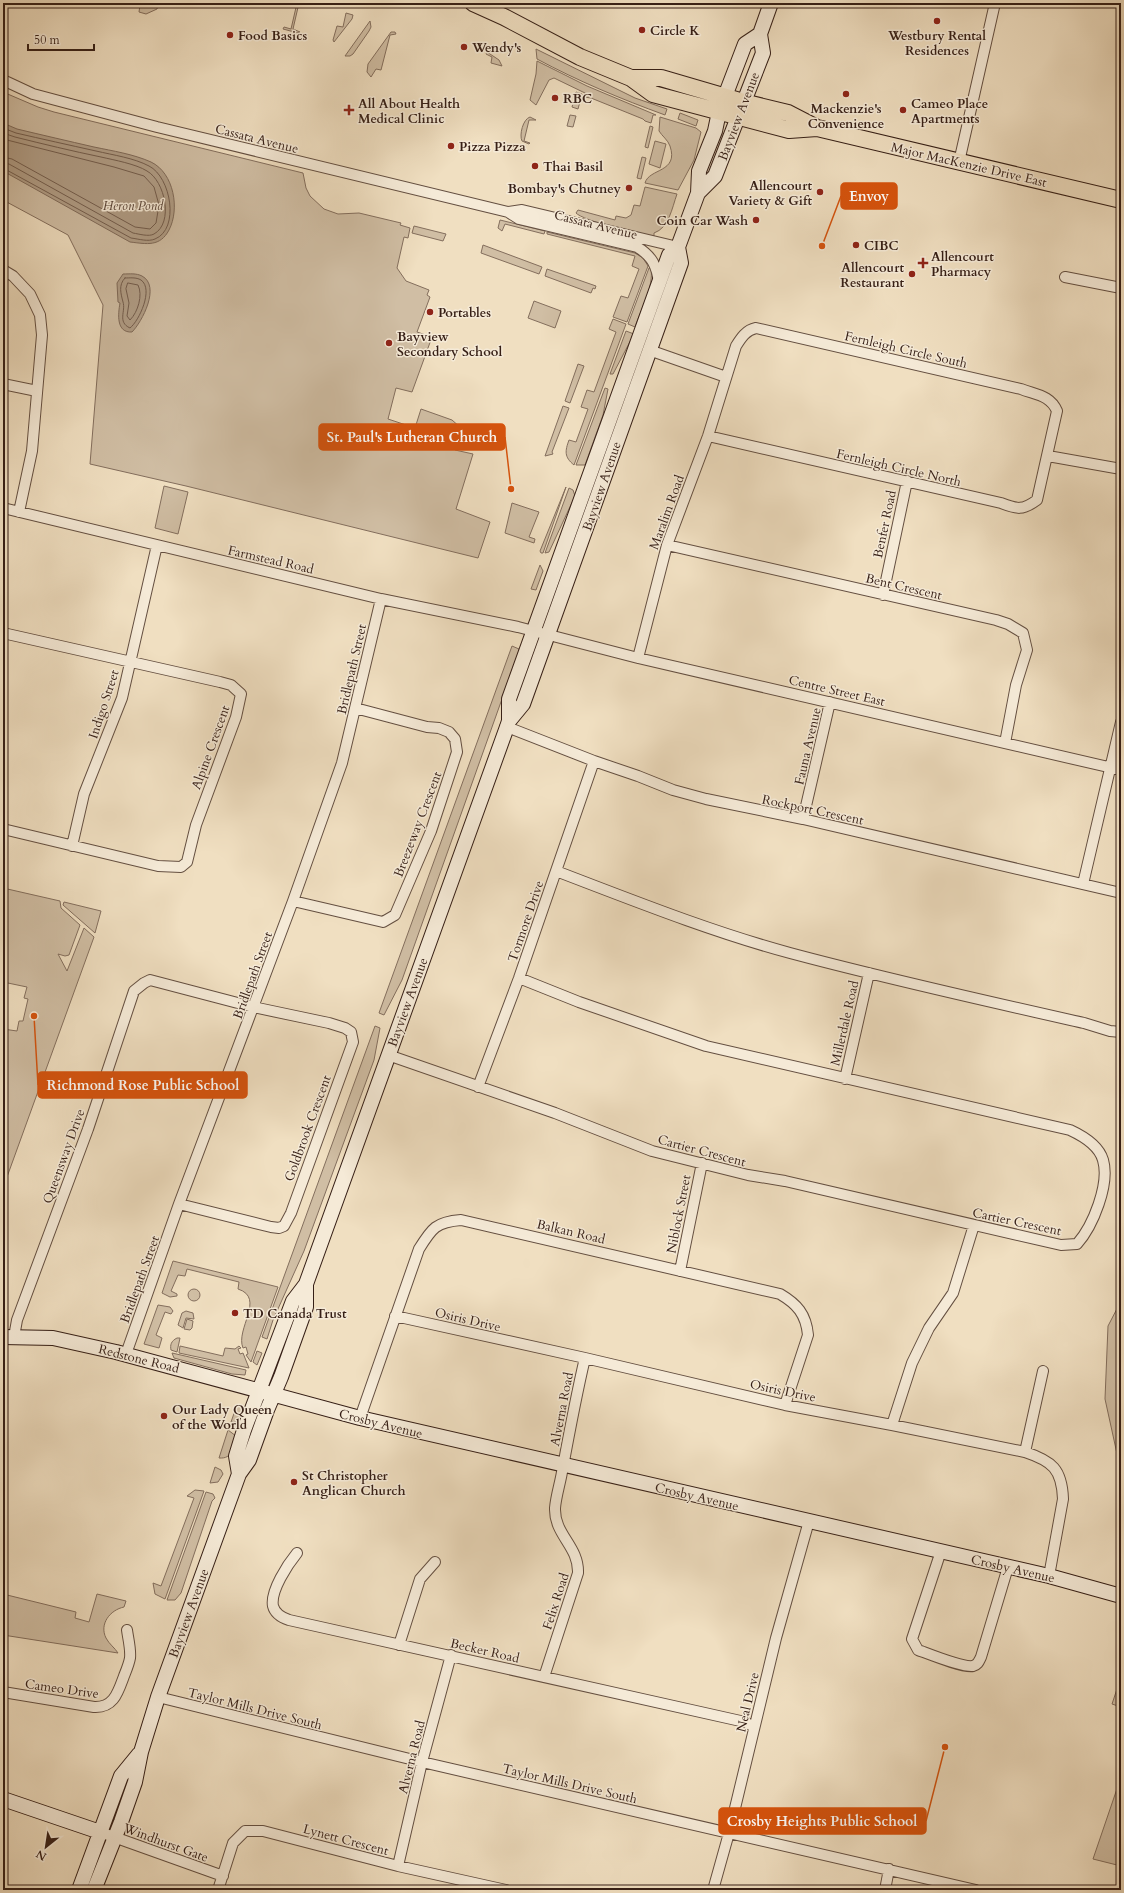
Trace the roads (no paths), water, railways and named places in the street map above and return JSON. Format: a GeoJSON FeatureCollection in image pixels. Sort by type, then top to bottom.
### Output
{"type":"FeatureCollection","features":[{"type":"Feature","properties":{"kind":"main road","name":"Major MacKenzie Drive East"},"geometry":{"type":"LineString","coordinates":[[473,3],[504,17],[580,57],[631,78],[653,94],[722,104],[789,130],[817,128],[1121,200]]}},
{"type":"Feature","properties":{"kind":"main road","name":"Major MacKenzie Drive East"},"geometry":{"type":"LineString","coordinates":[[488,3],[504,17]]}},
{"type":"Feature","properties":{"kind":"main road","name":"Bayview Avenue"},"geometry":{"type":"LineString","coordinates":[[698,193],[715,176],[763,53],[760,34],[771,3]]}},
{"type":"Feature","properties":{"kind":"main road","name":"Bayview Avenue"},"geometry":{"type":"LineString","coordinates":[[238,1474],[236,1456],[259,1391],[293,1301],[306,1284],[508,724],[523,704],[681,263],[678,247],[698,193],[699,171],[715,131],[722,104],[745,44],[760,34]]}},
{"type":"Feature","properties":{"kind":"main road","name":"Bayview Avenue"},"geometry":{"type":"LineString","coordinates":[[508,724],[509,699],[533,631],[668,255],[678,247]]}},
{"type":"Feature","properties":{"kind":"main road","name":"Bayview Avenue"},"geometry":{"type":"LineString","coordinates":[[94,1890],[135,1782],[141,1752],[158,1697],[238,1474],[249,1460],[306,1307],[306,1284]]}},
{"type":"Feature","properties":{"kind":"main road","name":"Redstone Road"},"geometry":{"type":"LineString","coordinates":[[9,1337],[52,1338],[126,1354],[273,1395]]}},
{"type":"Feature","properties":{"kind":"main road","name":"Crosby Avenue"},"geometry":{"type":"LineString","coordinates":[[273,1395],[360,1418],[564,1466],[1049,1576],[1121,1596]]}},
{"type":"Feature","properties":{"kind":"main road","name":"Bayview Avenue"},"geometry":{"type":"LineString","coordinates":[[79,1890],[121,1776],[141,1752]]}},
{"type":"Feature","properties":{"kind":"main road"},"geometry":{"type":"LineString","coordinates":[[3,1799],[100,1832]]}},
{"type":"Feature","properties":{"kind":"street"},"geometry":{"type":"LineString","coordinates":[[959,162],[995,3]]}},
{"type":"Feature","properties":{"kind":"street","name":"Cassata Avenue"},"geometry":{"type":"LineString","coordinates":[[3,80],[33,94],[76,106],[319,167],[508,212],[519,219],[637,247],[651,258],[656,267],[658,283]]}},
{"type":"Feature","properties":{"kind":"street","name":"Cassata Avenue"},"geometry":{"type":"LineString","coordinates":[[508,212],[522,210],[678,247]]}},
{"type":"Feature","properties":{"kind":"street"},"geometry":{"type":"LineString","coordinates":[[3,270],[13,276],[25,288],[40,315],[42,334],[32,451],[19,512]]}},
{"type":"Feature","properties":{"kind":"street"},"geometry":{"type":"LineString","coordinates":[[1065,277],[1121,288]]}},
{"type":"Feature","properties":{"kind":"street","name":"Fernleigh Circle South"},"geometry":{"type":"LineString","coordinates":[[726,377],[738,342],[745,333],[756,328],[1021,389],[1049,399],[1053,402],[1057,410],[1048,456]]}},
{"type":"Feature","properties":{"kind":"street"},"geometry":{"type":"LineString","coordinates":[[649,350],[726,377]]}},
{"type":"Feature","properties":{"kind":"street","name":"Maralim Road"},"geometry":{"type":"LineString","coordinates":[[638,658],[667,545],[708,436],[726,377]]}},
{"type":"Feature","properties":{"kind":"street"},"geometry":{"type":"LineString","coordinates":[[3,384],[37,391]]}},
{"type":"Feature","properties":{"kind":"street","name":"Fernleigh Circle North"},"geometry":{"type":"LineString","coordinates":[[708,436],[1001,503],[1018,509],[1029,506],[1037,500],[1048,456]]}},
{"type":"Feature","properties":{"kind":"street"},"geometry":{"type":"LineString","coordinates":[[1048,456],[1121,469]]}},
{"type":"Feature","properties":{"kind":"street","name":"Benfer Road"},"geometry":{"type":"LineString","coordinates":[[883,595],[907,482]]}},
{"type":"Feature","properties":{"kind":"street","name":"Farmstead Road"},"geometry":{"type":"LineString","coordinates":[[3,508],[381,599],[548,635]]}},
{"type":"Feature","properties":{"kind":"street","name":"Indigo Street"},"geometry":{"type":"LineString","coordinates":[[72,846],[84,794],[122,698],[157,545]]}},
{"type":"Feature","properties":{"kind":"street","name":"Bent Crescent"},"geometry":{"type":"LineString","coordinates":[[667,545],[1008,624],[1023,633],[1027,650],[1016,685],[1005,742]]}},
{"type":"Feature","properties":{"kind":"street","name":"Bridlepath Street"},"geometry":{"type":"LineString","coordinates":[[126,1354],[179,1204],[293,902],[342,763],[381,599]]}},
{"type":"Feature","properties":{"kind":"street","name":"Alpine Crescent"},"geometry":{"type":"LineString","coordinates":[[3,635],[130,661],[231,685],[241,694],[236,716],[196,825],[187,862],[181,867],[158,866],[3,829]]}},
{"type":"Feature","properties":{"kind":"street","name":"Centre Street East"},"geometry":{"type":"LineString","coordinates":[[548,635],[638,658],[1116,769]]}},
{"type":"Feature","properties":{"kind":"street","name":"Fauna Avenue"},"geometry":{"type":"LineString","coordinates":[[803,819],[830,702]]}},
{"type":"Feature","properties":{"kind":"street","name":"Breezeway Crescent"},"geometry":{"type":"LineString","coordinates":[[293,902],[384,922],[395,916],[431,831],[453,767],[457,752],[457,745],[455,739],[449,732],[439,728],[427,727],[356,708]]}},
{"type":"Feature","properties":{"kind":"street"},"geometry":{"type":"LineString","coordinates":[[1083,884],[1116,769],[1121,722]]}},
{"type":"Feature","properties":{"kind":"street","name":"Rockport Crescent"},"geometry":{"type":"LineString","coordinates":[[508,724],[594,761],[673,790],[706,799],[803,819],[1121,893]]}},
{"type":"Feature","properties":{"kind":"street","name":"Tormore Drive"},"geometry":{"type":"LineString","coordinates":[[478,1087],[519,978],[594,761]]}},
{"type":"Feature","properties":{"kind":"street"},"geometry":{"type":"LineString","coordinates":[[556,871],[789,953],[1084,1023],[1110,1031],[1121,1032]]}},
{"type":"Feature","properties":{"kind":"street","name":"Millerdale Road"},"geometry":{"type":"LineString","coordinates":[[845,1079],[869,973]]}},
{"type":"Feature","properties":{"kind":"street","name":"Cartier Crescent"},"geometry":{"type":"LineString","coordinates":[[388,1055],[606,1132],[652,1151],[1061,1245],[1077,1244],[1086,1234],[1098,1207],[1105,1171],[1103,1159],[1091,1143],[1070,1130],[845,1079],[692,1042],[623,1016],[579,1002],[519,978]]}},
{"type":"Feature","properties":{"kind":"street","name":"Queensway Drive"},"geometry":{"type":"LineString","coordinates":[[9,1337],[17,1320],[88,1129],[134,991],[150,980],[253,1007]]}},
{"type":"Feature","properties":{"kind":"street","name":"Goldbrook Crescent"},"geometry":{"type":"LineString","coordinates":[[179,1204],[279,1228],[284,1226],[291,1213],[353,1042],[352,1036],[351,1032],[345,1028],[329,1023],[253,1007]]}},
{"type":"Feature","properties":{"kind":"street","name":"Niblock Street"},"geometry":{"type":"LineString","coordinates":[[680,1271],[702,1163]]}},
{"type":"Feature","properties":{"kind":"street","name":"Balkan Road"},"geometry":{"type":"LineString","coordinates":[[360,1418],[419,1249],[434,1227],[450,1221],[461,1220],[475,1222],[780,1294],[800,1309],[807,1324],[808,1335],[785,1405]]}},
{"type":"Feature","properties":{"kind":"street"},"geometry":{"type":"LineString","coordinates":[[892,1425],[912,1363],[929,1328],[953,1293],[974,1225]]}},
{"type":"Feature","properties":{"kind":"street","name":"Osiris Drive"},"geometry":{"type":"LineString","coordinates":[[396,1316],[785,1405],[1025,1452],[1042,1458],[1057,1470],[1063,1489],[1063,1499],[1049,1576]]}},
{"type":"Feature","properties":{"kind":"street","name":"Alverna Road"},"geometry":{"type":"LineString","coordinates":[[564,1466],[571,1418],[584,1358]]}},
{"type":"Feature","properties":{"kind":"street"},"geometry":{"type":"LineString","coordinates":[[1025,1452],[1043,1371]]}},
{"type":"Feature","properties":{"kind":"street","name":"Felix Road"},"geometry":{"type":"LineString","coordinates":[[544,1677],[578,1573],[578,1562],[575,1554],[558,1528],[555,1508],[564,1466]]}},
{"type":"Feature","properties":{"kind":"street","name":"Neal Drive"},"geometry":{"type":"LineString","coordinates":[[713,1890],[729,1833],[776,1638],[809,1521]]}},
{"type":"Feature","properties":{"kind":"street"},"geometry":{"type":"LineString","coordinates":[[941,1551],[912,1639],[918,1650],[959,1664],[971,1666],[977,1664],[982,1657],[1008,1567]]}},
{"type":"Feature","properties":{"kind":"street","name":"Becker Road"},"geometry":{"type":"LineString","coordinates":[[297,1553],[287,1565],[275,1593],[273,1606],[282,1617],[399,1645],[452,1655],[745,1722],[754,1727]]}},
{"type":"Feature","properties":{"kind":"street"},"geometry":{"type":"LineString","coordinates":[[399,1645],[420,1579],[435,1562]]}},
{"type":"Feature","properties":{"kind":"street","name":"Cameo Drive"},"geometry":{"type":"LineString","coordinates":[[3,1692],[94,1707],[103,1707],[115,1699],[130,1658],[128,1630]]}},
{"type":"Feature","properties":{"kind":"street","name":"Alverna Road"},"geometry":{"type":"LineString","coordinates":[[398,1866],[422,1762],[452,1655]]}},
{"type":"Feature","properties":{"kind":"street","name":"Taylor Mills Drive South"},"geometry":{"type":"LineString","coordinates":[[158,1697],[422,1762],[976,1890]]}},
{"type":"Feature","properties":{"kind":"street","name":"Lynett Crescent"},"geometry":{"type":"LineString","coordinates":[[218,1890],[233,1844],[245,1831],[263,1831],[398,1866],[506,1890]]}},
{"type":"Feature","properties":{"kind":"street","name":"Windhurst Gate"},"geometry":{"type":"LineString","coordinates":[[100,1832],[223,1876]]}},
{"type":"Feature","properties":{"kind":"street"},"geometry":{"type":"LineString","coordinates":[[885,1890],[889,1870]]}},
{"type":"Feature","properties":{"kind":"water","name":"Heron Pond"},"geometry":{"type":"Polygon","coordinates":[[[3,123],[17,129],[130,155],[144,159],[159,167],[165,174],[173,192],[174,212],[169,230],[162,239],[157,242],[147,244],[130,242],[3,171],[3,123]]]}},
{"type":"Feature","properties":{"kind":"water"},"geometry":{"type":"Polygon","coordinates":[[[123,274],[135,274],[142,276],[147,281],[150,288],[150,295],[145,313],[132,332],[123,329],[119,322],[120,303],[118,302],[117,283],[123,274]]]}},
{"type":"Feature","properties":{"kind":"place","name":"Westbury Rental Residences"},"geometry":{"type":"Point","coordinates":[937,21]}},
{"type":"Feature","properties":{"kind":"place","name":"Circle K"},"geometry":{"type":"Point","coordinates":[642,30]}},
{"type":"Feature","properties":{"kind":"place","name":"Food Basics"},"geometry":{"type":"Point","coordinates":[230,35]}},
{"type":"Feature","properties":{"kind":"place","name":"Wendy's"},"geometry":{"type":"Point","coordinates":[464,47]}},
{"type":"Feature","properties":{"kind":"place","name":"Mackenzie's Convenience"},"geometry":{"type":"Point","coordinates":[846,94]}},
{"type":"Feature","properties":{"kind":"place","name":"RBC"},"geometry":{"type":"Point","coordinates":[555,98]}},
{"type":"Feature","properties":{"kind":"place","name":"All About Health Medical Clinic"},"geometry":{"type":"Point","coordinates":[349,110]}},
{"type":"Feature","properties":{"kind":"place","name":"Cameo Place Apartments"},"geometry":{"type":"Point","coordinates":[903,110]}},
{"type":"Feature","properties":{"kind":"place","name":"Pizza Pizza"},"geometry":{"type":"Point","coordinates":[451,146]}},
{"type":"Feature","properties":{"kind":"place","name":"Thai Basil"},"geometry":{"type":"Point","coordinates":[535,166]}},
{"type":"Feature","properties":{"kind":"place","name":"Bombay's Chutney"},"geometry":{"type":"Point","coordinates":[629,188]}},
{"type":"Feature","properties":{"kind":"place","name":"Allencourt Variety & Gift"},"geometry":{"type":"Point","coordinates":[820,192]}},
{"type":"Feature","properties":{"kind":"place","name":"Coin Car Wash"},"geometry":{"type":"Point","coordinates":[756,220]}},
{"type":"Feature","properties":{"kind":"place","name":"CIBC"},"geometry":{"type":"Point","coordinates":[856,245]}},
{"type":"Feature","properties":{"kind":"place","name":"Envoy"},"geometry":{"type":"Point","coordinates":[822,246]}},
{"type":"Feature","properties":{"kind":"place","name":"Allencourt Pharmacy"},"geometry":{"type":"Point","coordinates":[923,263]}},
{"type":"Feature","properties":{"kind":"place","name":"Allencourt Restaurant"},"geometry":{"type":"Point","coordinates":[912,274]}},
{"type":"Feature","properties":{"kind":"place","name":"Portables"},"geometry":{"type":"Point","coordinates":[430,312]}},
{"type":"Feature","properties":{"kind":"place","name":"Bayview Secondary School"},"geometry":{"type":"Point","coordinates":[389,343]}},
{"type":"Feature","properties":{"kind":"place","name":"St. Paul's Lutheran Church"},"geometry":{"type":"Point","coordinates":[511,489]}},
{"type":"Feature","properties":{"kind":"place","name":"Richmond Rose Public School"},"geometry":{"type":"Point","coordinates":[34,1016]}},
{"type":"Feature","properties":{"kind":"place","name":"TD Canada Trust"},"geometry":{"type":"Point","coordinates":[235,1313]}},
{"type":"Feature","properties":{"kind":"place","name":"Our Lady Queen of the World"},"geometry":{"type":"Point","coordinates":[164,1416]}},
{"type":"Feature","properties":{"kind":"place","name":"St Christopher Anglican Church"},"geometry":{"type":"Point","coordinates":[294,1482]}},
{"type":"Feature","properties":{"kind":"place","name":"Crosby Heights Public School"},"geometry":{"type":"Point","coordinates":[945,1747]}}]}
